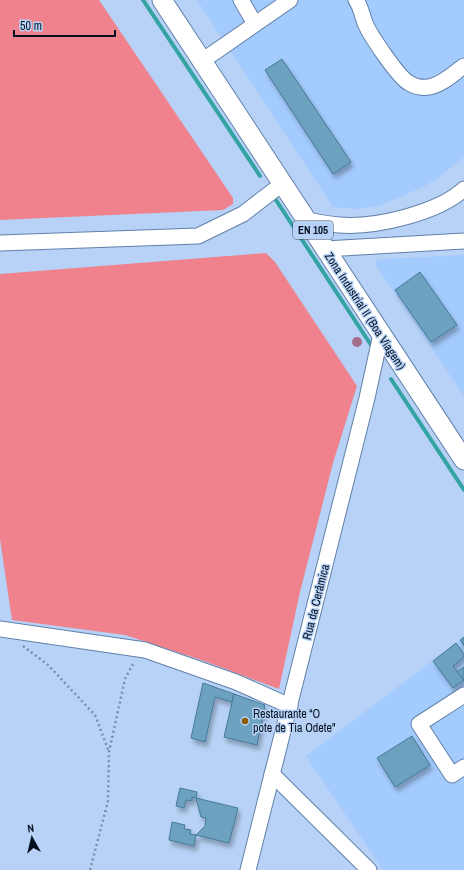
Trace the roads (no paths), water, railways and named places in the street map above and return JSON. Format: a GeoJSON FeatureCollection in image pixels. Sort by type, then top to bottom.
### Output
{"type":"FeatureCollection","features":[{"type":"Feature","properties":{"kind":"main road","name":"Zona Industrial II (Boa Viagem)"},"geometry":{"type":"LineString","coordinates":[[162,0],[464,460]]}},
{"type":"Feature","properties":{"kind":"street"},"geometry":{"type":"LineString","coordinates":[[241,0],[255,24]]}},
{"type":"Feature","properties":{"kind":"street"},"geometry":{"type":"LineString","coordinates":[[202,61],[290,0]]}},
{"type":"Feature","properties":{"kind":"street"},"geometry":{"type":"LineString","coordinates":[[356,0],[360,7],[365,24],[375,41],[408,82],[418,87],[431,86],[443,81],[464,66]]}},
{"type":"Feature","properties":{"kind":"street"},"geometry":{"type":"LineString","coordinates":[[0,243],[198,236],[243,214],[282,184]]}},
{"type":"Feature","properties":{"kind":"street"},"geometry":{"type":"LineString","coordinates":[[306,220],[340,225],[372,224],[403,217],[434,207],[446,201],[464,188]]}},
{"type":"Feature","properties":{"kind":"street"},"geometry":{"type":"LineString","coordinates":[[325,249],[464,241]]}},
{"type":"Feature","properties":{"kind":"street","name":"Rua da Cerâmica"},"geometry":{"type":"LineString","coordinates":[[248,870],[367,398],[381,334]]}},
{"type":"Feature","properties":{"kind":"street"},"geometry":{"type":"LineString","coordinates":[[0,629],[145,650],[236,682],[290,706]]}},
{"type":"Feature","properties":{"kind":"street"},"geometry":{"type":"LineString","coordinates":[[464,695],[419,724],[452,775],[464,767]]}},
{"type":"Feature","properties":{"kind":"street"},"geometry":{"type":"LineString","coordinates":[[272,774],[369,870]]}},
{"type":"Feature","properties":{"kind":"waterway"},"geometry":{"type":"LineString","coordinates":[[143,0],[260,176]]}},
{"type":"Feature","properties":{"kind":"waterway"},"geometry":{"type":"LineString","coordinates":[[274,197],[371,345]]}},
{"type":"Feature","properties":{"kind":"waterway"},"geometry":{"type":"LineString","coordinates":[[391,379],[464,490]]}},
{"type":"Feature","properties":{"kind":"place","name":"Restaurante “O pote de Tia Odete\""},"geometry":{"type":"Point","coordinates":[245,721]}}]}
